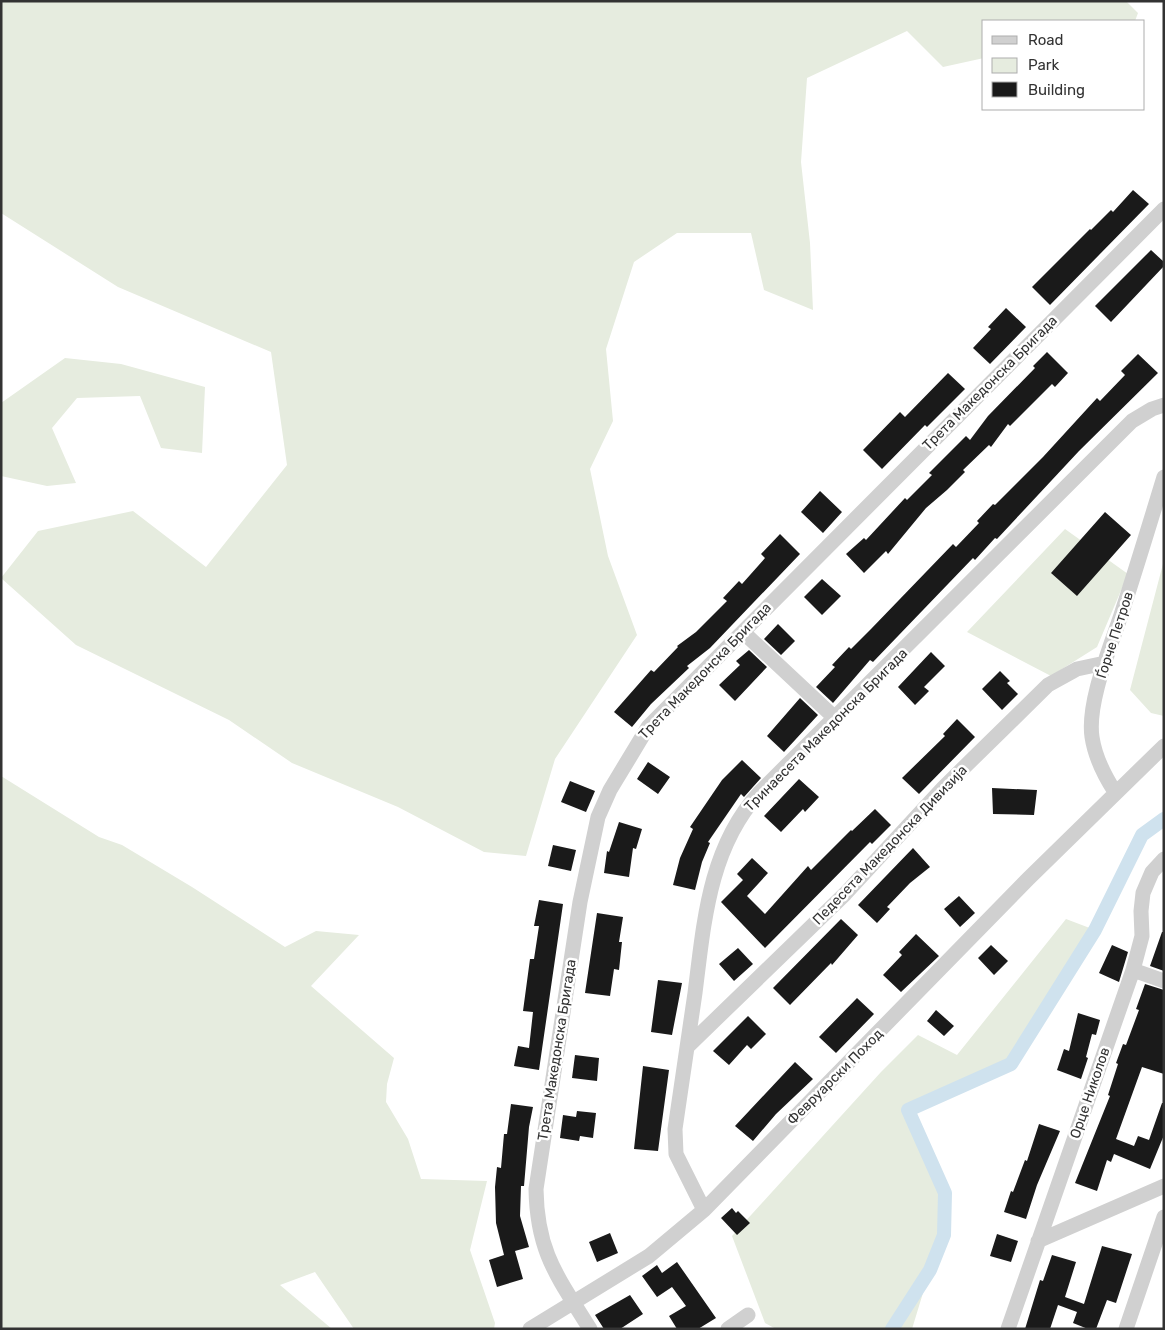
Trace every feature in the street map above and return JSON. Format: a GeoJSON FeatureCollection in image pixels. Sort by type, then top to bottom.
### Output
{"type":"FeatureCollection","features":[{"type":"Feature","properties":{"kind":"street","name":"Трета Македонска Бригада"},"geometry":{"type":"LineString","coordinates":[[590,1329],[546,1255],[540,1235],[536,1189],[580,902],[598,817],[614,783],[648,727],[1164,209]]}},
{"type":"Feature","properties":{"kind":"street","name":"Тринаесета Македонска Бригада"},"geometry":{"type":"LineString","coordinates":[[704,1210],[679,1161],[674,1143],[707,902],[726,842],[746,808],[1132,422],[1152,409],[1164,405]]}},
{"type":"Feature","properties":{"kind":"street","name":"Ѓорче Петров"},"geometry":{"type":"LineString","coordinates":[[1115,792],[1100,766],[1091,736],[1092,714],[1105,663],[1164,477]]}},
{"type":"Feature","properties":{"kind":"street"},"geometry":{"type":"LineString","coordinates":[[743,632],[836,719]]}},
{"type":"Feature","properties":{"kind":"street","name":"Педесета Македонска Дивизија"},"geometry":{"type":"LineString","coordinates":[[687,1047],[844,894],[943,788],[1048,685],[1077,669],[1105,663]]}},
{"type":"Feature","properties":{"kind":"street","name":"Февруарски Поход"},"geometry":{"type":"LineString","coordinates":[[530,1329],[649,1256],[704,1210],[1115,792],[1164,746]]}},
{"type":"Feature","properties":{"kind":"street","name":"Орце Николов"},"geometry":{"type":"LineString","coordinates":[[1008,1329],[1133,970],[1142,936],[1141,911],[1143,894],[1152,872],[1164,859]]}},
{"type":"Feature","properties":{"kind":"street"},"geometry":{"type":"LineString","coordinates":[[1133,970],[1164,981]]}},
{"type":"Feature","properties":{"kind":"street"},"geometry":{"type":"LineString","coordinates":[[1038,1242],[1164,1186]]}},
{"type":"Feature","properties":{"kind":"street"},"geometry":{"type":"LineString","coordinates":[[1126,1329],[1164,1217]]}},
{"type":"Feature","properties":{"kind":"street"},"geometry":{"type":"LineString","coordinates":[[728,1329],[748,1315]]}},
{"type":"Feature","properties":{"kind":"green space"},"geometry":{"type":"Polygon","coordinates":[[[1,1],[1126,1],[1138,13],[1135,20],[982,20],[982,58],[943,67],[907,31],[807,78],[801,162],[810,243],[813,310],[764,290],[751,233],[677,233],[634,262],[606,349],[613,421],[590,469],[608,556],[637,635],[555,759],[526,856],[484,852],[398,807],[292,763],[229,720],[76,645],[1,578],[38,531],[133,511],[206,567],[287,465],[271,352],[118,287],[1,213],[1,1]]]}},
{"type":"Feature","properties":{"kind":"green space"},"geometry":{"type":"Polygon","coordinates":[[[65,358],[121,364],[205,387],[202,453],[161,448],[140,396],[77,398],[52,428],[76,483],[47,486],[1,476],[1,403],[65,358]]]}},
{"type":"Feature","properties":{"kind":"green space"},"geometry":{"type":"Polygon","coordinates":[[[1065,529],[1128,574],[1097,647],[1051,676],[967,632],[1065,529]]]}},
{"type":"Feature","properties":{"kind":"green space"},"geometry":{"type":"Polygon","coordinates":[[[1164,560],[1164,716],[1151,713],[1130,690],[1164,560]]]}},
{"type":"Feature","properties":{"kind":"green space"},"geometry":{"type":"Polygon","coordinates":[[[1,776],[99,837],[122,845],[192,887],[285,947],[316,931],[359,935],[311,986],[394,1058],[387,1084],[386,1102],[408,1139],[421,1179],[487,1181],[470,1250],[495,1323],[494,1329],[354,1329],[315,1272],[280,1285],[332,1329],[1,1329],[1,776]]]}},
{"type":"Feature","properties":{"kind":"green space"},"geometry":{"type":"Polygon","coordinates":[[[1066,919],[1095,930],[1016,1062],[908,1110],[945,1193],[944,1235],[930,1270],[912,1329],[776,1329],[765,1323],[732,1236],[881,1072],[918,1035],[957,1055],[1066,919]]]}},
{"type":"Feature","properties":{"kind":"building"},"geometry":{"type":"Polygon","coordinates":[[[1133,190],[1149,204],[1050,305],[1032,287],[1090,229],[1111,210],[1113,212],[1133,190]]]}},
{"type":"Feature","properties":{"kind":"building"},"geometry":{"type":"Polygon","coordinates":[[[1151,250],[1164,262],[1164,266],[1111,322],[1095,306],[1151,250]]]}},
{"type":"Feature","properties":{"kind":"building"},"geometry":{"type":"Polygon","coordinates":[[[1006,308],[1026,327],[990,364],[973,348],[991,329],[988,327],[1006,308]]]}},
{"type":"Feature","properties":{"kind":"building"},"geometry":{"type":"Polygon","coordinates":[[[1047,352],[1068,373],[1055,387],[1052,384],[1010,426],[1008,424],[991,447],[989,445],[963,470],[965,472],[947,490],[926,508],[888,554],[886,551],[864,573],[846,554],[864,538],[866,540],[905,498],[907,500],[932,475],[929,473],[966,436],[970,440],[988,416],[1035,368],[1033,366],[1047,352]]]}},
{"type":"Feature","properties":{"kind":"building"},"geometry":{"type":"Polygon","coordinates":[[[1138,354],[1158,373],[1079,451],[997,539],[995,538],[975,560],[973,558],[873,662],[870,660],[833,703],[816,687],[835,667],[832,665],[849,647],[851,649],[871,629],[953,544],[956,547],[979,523],[977,521],[993,504],[995,505],[1043,457],[1097,398],[1100,401],[1125,375],[1121,371],[1138,354]]]}},
{"type":"Feature","properties":{"kind":"building"},"geometry":{"type":"Polygon","coordinates":[[[948,373],[965,389],[927,427],[925,425],[882,469],[863,450],[900,412],[905,417],[948,373]]]}},
{"type":"Feature","properties":{"kind":"building"},"geometry":{"type":"Polygon","coordinates":[[[820,491],[842,512],[823,533],[801,512],[820,491]]]}},
{"type":"Feature","properties":{"kind":"building"},"geometry":{"type":"Polygon","coordinates":[[[1105,512],[1131,535],[1077,596],[1051,573],[1105,512]]]}},
{"type":"Feature","properties":{"kind":"building"},"geometry":{"type":"Polygon","coordinates":[[[780,534],[800,554],[710,648],[687,666],[689,668],[651,704],[632,727],[614,712],[651,670],[654,672],[677,646],[696,632],[727,601],[723,598],[739,581],[742,584],[765,558],[761,554],[780,534]]]}},
{"type":"Feature","properties":{"kind":"building"},"geometry":{"type":"Polygon","coordinates":[[[822,579],[841,596],[822,615],[804,597],[822,579]]]}},
{"type":"Feature","properties":{"kind":"building"},"geometry":{"type":"Polygon","coordinates":[[[778,624],[795,641],[781,655],[764,639],[778,624]]]}},
{"type":"Feature","properties":{"kind":"building"},"geometry":{"type":"Polygon","coordinates":[[[749,650],[767,667],[735,701],[719,685],[740,665],[736,661],[749,650]]]}},
{"type":"Feature","properties":{"kind":"building"},"geometry":{"type":"Polygon","coordinates":[[[931,652],[945,666],[924,687],[929,691],[915,705],[898,687],[931,652]]]}},
{"type":"Feature","properties":{"kind":"building"},"geometry":{"type":"Polygon","coordinates":[[[1000,671],[1010,681],[1007,683],[1018,694],[1002,710],[982,689],[1000,671]]]}},
{"type":"Feature","properties":{"kind":"building"},"geometry":{"type":"Polygon","coordinates":[[[800,698],[818,715],[784,752],[767,736],[800,698]]]}},
{"type":"Feature","properties":{"kind":"building"},"geometry":{"type":"Polygon","coordinates":[[[957,719],[975,737],[919,794],[902,778],[945,736],[943,734],[957,719]]]}},
{"type":"Feature","properties":{"kind":"building"},"geometry":{"type":"Polygon","coordinates":[[[742,760],[761,778],[744,797],[741,794],[708,842],[710,843],[702,862],[695,890],[673,885],[680,858],[693,829],[690,827],[722,780],[742,760]]]}},
{"type":"Feature","properties":{"kind":"building"},"geometry":{"type":"Polygon","coordinates":[[[648,762],[670,777],[658,794],[637,779],[648,762]]]}},
{"type":"Feature","properties":{"kind":"building"},"geometry":{"type":"Polygon","coordinates":[[[799,779],[819,797],[805,812],[803,809],[781,832],[764,816],[799,779]]]}},
{"type":"Feature","properties":{"kind":"building"},"geometry":{"type":"Polygon","coordinates":[[[570,781],[595,791],[586,812],[561,802],[570,781]]]}},
{"type":"Feature","properties":{"kind":"building"},"geometry":{"type":"Polygon","coordinates":[[[992,788],[1037,790],[1034,815],[993,814],[992,788]]]}},
{"type":"Feature","properties":{"kind":"building"},"geometry":{"type":"Polygon","coordinates":[[[875,809],[891,825],[872,844],[870,842],[765,948],[721,902],[743,880],[737,874],[752,858],[768,873],[747,896],[765,914],[808,866],[811,870],[875,809]]]}},
{"type":"Feature","properties":{"kind":"building"},"geometry":{"type":"Polygon","coordinates":[[[619,822],[642,829],[636,849],[633,848],[629,877],[604,873],[607,851],[609,852],[619,822]]]}},
{"type":"Feature","properties":{"kind":"building"},"geometry":{"type":"Polygon","coordinates":[[[553,845],[576,850],[571,871],[548,866],[553,845]]]}},
{"type":"Feature","properties":{"kind":"building"},"geometry":{"type":"Polygon","coordinates":[[[913,848],[930,867],[910,883],[887,907],[890,909],[877,923],[858,905],[913,848]]]}},
{"type":"Feature","properties":{"kind":"building"},"geometry":{"type":"Polygon","coordinates":[[[959,896],[975,913],[960,927],[944,909],[959,896]]]}},
{"type":"Feature","properties":{"kind":"building"},"geometry":{"type":"Polygon","coordinates":[[[539,900],[563,904],[539,1070],[514,1066],[518,1046],[529,1048],[533,1012],[523,1011],[530,959],[534,959],[539,926],[534,926],[539,900]]]}},
{"type":"Feature","properties":{"kind":"building"},"geometry":{"type":"Polygon","coordinates":[[[597,913],[623,917],[619,942],[622,942],[619,970],[614,969],[610,996],[585,993],[597,913]]]}},
{"type":"Feature","properties":{"kind":"building"},"geometry":{"type":"Polygon","coordinates":[[[841,919],[858,935],[832,965],[831,963],[790,1005],[773,988],[841,919]]]}},
{"type":"Feature","properties":{"kind":"building"},"geometry":{"type":"Polygon","coordinates":[[[1162,932],[1164,932],[1164,971],[1150,966],[1162,932]]]}},
{"type":"Feature","properties":{"kind":"building"},"geometry":{"type":"Polygon","coordinates":[[[916,934],[939,956],[901,992],[883,975],[902,955],[899,952],[916,934]]]}},
{"type":"Feature","properties":{"kind":"building"},"geometry":{"type":"Polygon","coordinates":[[[991,945],[1008,961],[994,975],[978,958],[991,945]]]}},
{"type":"Feature","properties":{"kind":"building"},"geometry":{"type":"Polygon","coordinates":[[[1112,945],[1128,952],[1119,982],[1099,973],[1112,945]]]}},
{"type":"Feature","properties":{"kind":"building"},"geometry":{"type":"Polygon","coordinates":[[[738,948],[753,964],[734,981],[719,964],[738,948]]]}},
{"type":"Feature","properties":{"kind":"building"},"geometry":{"type":"Polygon","coordinates":[[[658,980],[682,983],[672,1035],[651,1032],[658,980]]]}},
{"type":"Feature","properties":{"kind":"building"},"geometry":{"type":"Polygon","coordinates":[[[1145,984],[1164,990],[1164,1074],[1142,1067],[1116,1139],[1134,1146],[1138,1136],[1149,1140],[1162,1103],[1164,1103],[1164,1135],[1150,1169],[1114,1154],[1111,1162],[1107,1160],[1097,1191],[1075,1183],[1110,1096],[1108,1095],[1118,1064],[1116,1063],[1123,1044],[1126,1045],[1139,1010],[1136,1009],[1145,984]]]}},
{"type":"Feature","properties":{"kind":"building"},"geometry":{"type":"Polygon","coordinates":[[[857,998],[874,1014],[836,1053],[819,1037],[857,998]]]}},
{"type":"Feature","properties":{"kind":"building"},"geometry":{"type":"Polygon","coordinates":[[[936,1010],[954,1026],[944,1036],[927,1021],[936,1010]]]}},
{"type":"Feature","properties":{"kind":"building"},"geometry":{"type":"Polygon","coordinates":[[[1078,1013],[1100,1020],[1096,1035],[1092,1034],[1086,1057],[1088,1058],[1081,1079],[1057,1070],[1064,1049],[1069,1051],[1078,1013]]]}},
{"type":"Feature","properties":{"kind":"building"},"geometry":{"type":"Polygon","coordinates":[[[748,1016],[766,1034],[751,1049],[747,1045],[729,1065],[713,1051],[748,1016]]]}},
{"type":"Feature","properties":{"kind":"building"},"geometry":{"type":"Polygon","coordinates":[[[575,1055],[599,1058],[597,1081],[572,1078],[575,1055]]]}},
{"type":"Feature","properties":{"kind":"building"},"geometry":{"type":"Polygon","coordinates":[[[795,1062],[813,1079],[776,1114],[753,1141],[735,1126],[795,1062]]]}},
{"type":"Feature","properties":{"kind":"building"},"geometry":{"type":"Polygon","coordinates":[[[643,1066],[669,1070],[658,1151],[634,1149],[643,1066]]]}},
{"type":"Feature","properties":{"kind":"building"},"geometry":{"type":"Polygon","coordinates":[[[511,1104],[533,1107],[529,1127],[524,1186],[521,1186],[520,1216],[529,1247],[515,1251],[523,1279],[497,1287],[489,1260],[504,1255],[496,1223],[495,1187],[497,1167],[501,1168],[504,1134],[507,1134],[511,1104]]]}},
{"type":"Feature","properties":{"kind":"building"},"geometry":{"type":"Polygon","coordinates":[[[577,1111],[596,1113],[593,1138],[580,1136],[579,1141],[560,1138],[563,1115],[576,1117],[577,1111]]]}},
{"type":"Feature","properties":{"kind":"building"},"geometry":{"type":"Polygon","coordinates":[[[1039,1124],[1060,1131],[1037,1185],[1026,1219],[1004,1212],[1011,1191],[1013,1192],[1025,1160],[1027,1161],[1039,1124]]]}},
{"type":"Feature","properties":{"kind":"building"},"geometry":{"type":"Polygon","coordinates":[[[732,1208],[736,1213],[738,1211],[750,1223],[737,1235],[721,1218],[732,1208]]]}},
{"type":"Feature","properties":{"kind":"building"},"geometry":{"type":"Polygon","coordinates":[[[610,1233],[618,1253],[597,1262],[589,1242],[610,1233]]]}},
{"type":"Feature","properties":{"kind":"building"},"geometry":{"type":"Polygon","coordinates":[[[997,1234],[1018,1241],[1011,1262],[990,1256],[997,1234]]]}},
{"type":"Feature","properties":{"kind":"building"},"geometry":{"type":"Polygon","coordinates":[[[1102,1246],[1132,1254],[1116,1303],[1107,1300],[1096,1329],[1088,1329],[1073,1323],[1077,1312],[1058,1305],[1050,1329],[1025,1329],[1040,1280],[1043,1281],[1052,1255],[1076,1262],[1065,1297],[1084,1304],[1102,1246]]]}},
{"type":"Feature","properties":{"kind":"building"},"geometry":{"type":"Polygon","coordinates":[[[677,1262],[716,1318],[698,1329],[677,1329],[669,1316],[686,1306],[672,1287],[657,1297],[642,1276],[657,1265],[662,1273],[677,1262]]]}},
{"type":"Feature","properties":{"kind":"building"},"geometry":{"type":"Polygon","coordinates":[[[630,1295],[643,1314],[620,1329],[604,1329],[595,1315],[630,1295]]]}},
{"type":"Feature","properties":{"kind":"waterway"},"geometry":{"type":"LineString","coordinates":[[892,1329],[930,1270],[944,1235],[945,1193],[908,1110],[1011,1064],[1095,930],[1142,835],[1164,819]]}}]}
